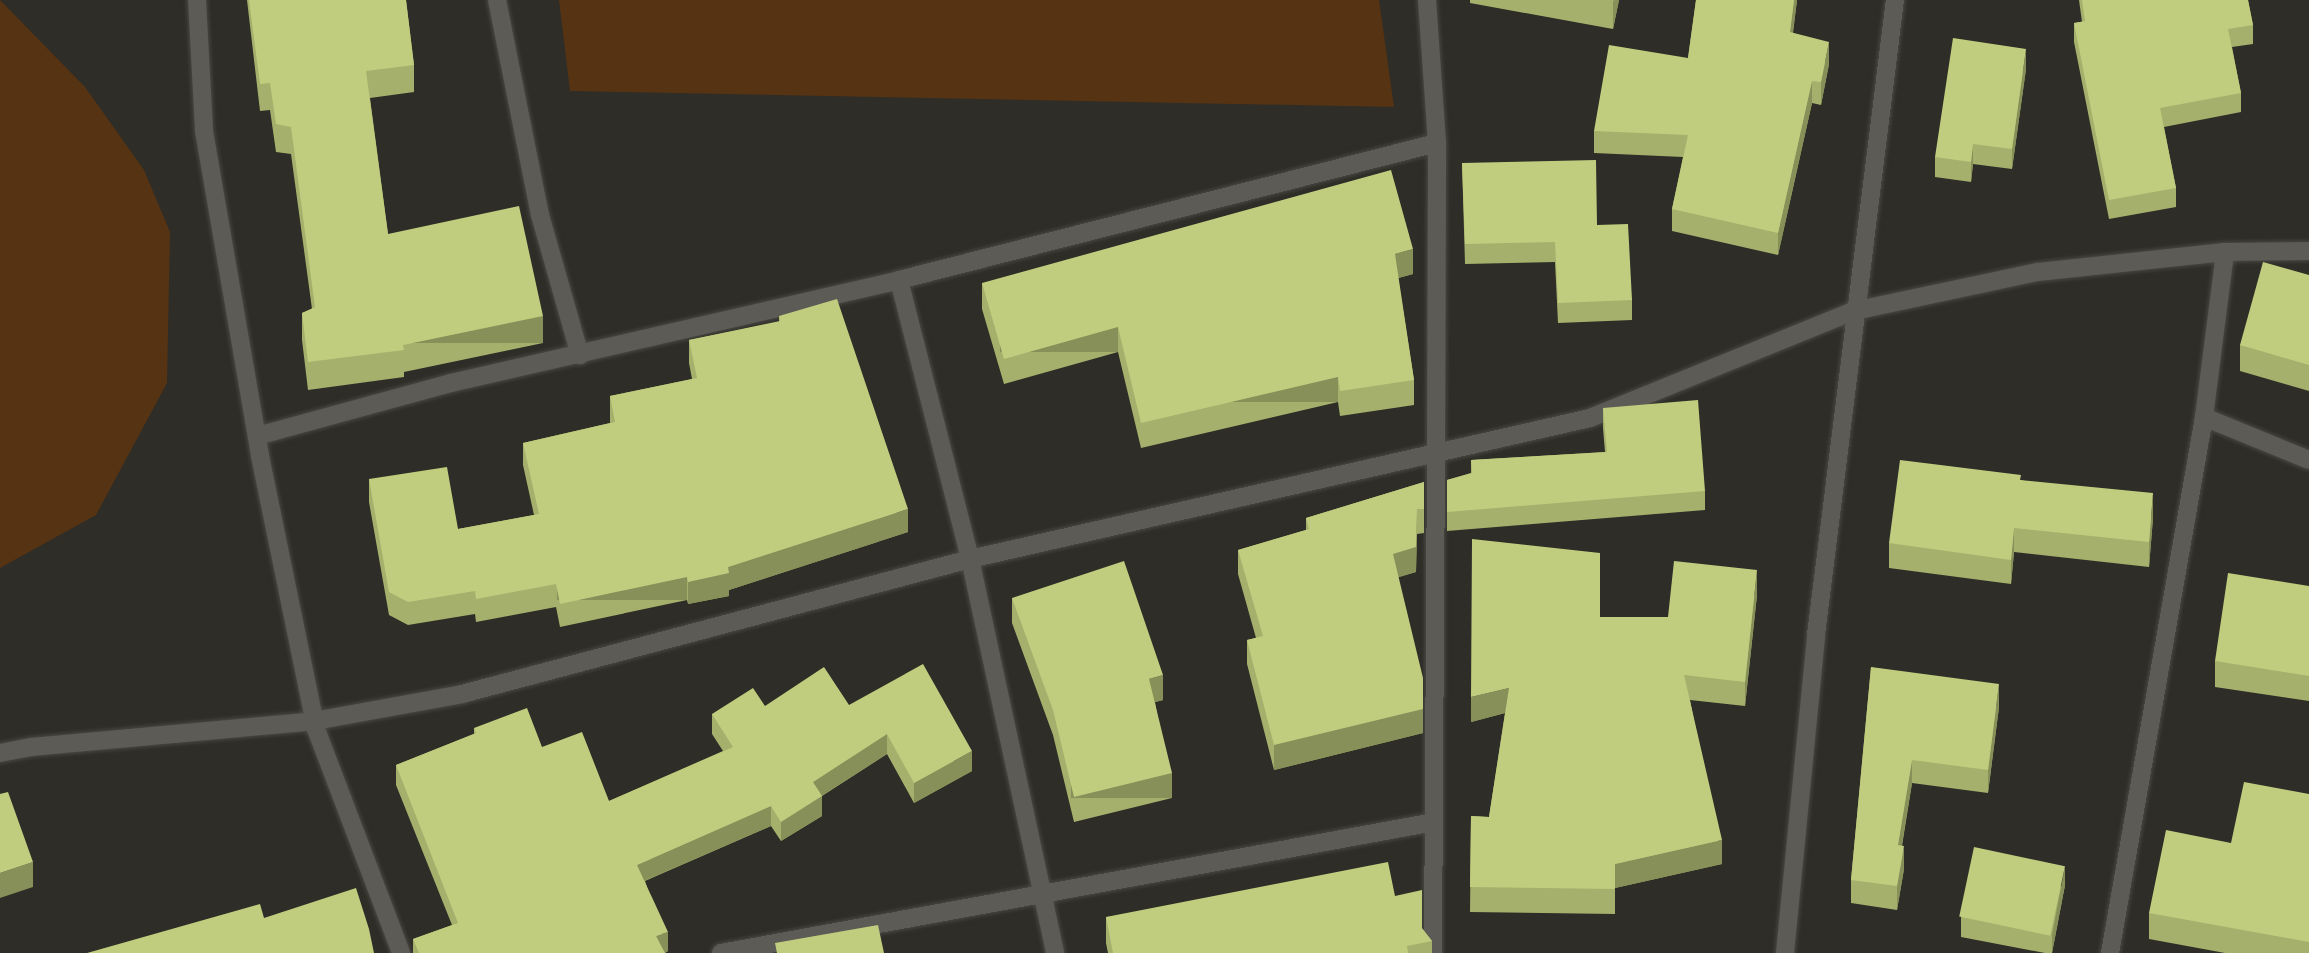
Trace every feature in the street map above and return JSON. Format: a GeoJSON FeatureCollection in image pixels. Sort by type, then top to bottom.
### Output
{"type":"FeatureCollection","features":[{"type":"Feature","properties":{"kind":"street"},"geometry":{"type":"LineString","coordinates":[[197,0],[204,131],[257,436],[314,721],[401,953]]}},
{"type":"Feature","properties":{"kind":"street"},"geometry":{"type":"LineString","coordinates":[[497,0],[540,215],[580,355]]}},
{"type":"Feature","properties":{"kind":"street"},"geometry":{"type":"LineString","coordinates":[[1427,0],[1437,143],[1433,953]]}},
{"type":"Feature","properties":{"kind":"street"},"geometry":{"type":"LineString","coordinates":[[1785,953],[1816,634],[1854,310],[1895,0]]}},
{"type":"Feature","properties":{"kind":"street"},"geometry":{"type":"LineString","coordinates":[[257,436],[451,383],[899,280],[1437,143]]}},
{"type":"Feature","properties":{"kind":"street"},"geometry":{"type":"LineString","coordinates":[[0,753],[30,747],[314,721],[462,694],[970,559],[1590,418],[1854,310],[2038,272],[2225,252],[2309,251]]}},
{"type":"Feature","properties":{"kind":"street"},"geometry":{"type":"LineString","coordinates":[[2110,953],[2204,417],[2225,252]]}},
{"type":"Feature","properties":{"kind":"street"},"geometry":{"type":"LineString","coordinates":[[899,280],[970,559],[1055,953]]}},
{"type":"Feature","properties":{"kind":"street"},"geometry":{"type":"LineString","coordinates":[[2204,417],[2309,460]]}},
{"type":"Feature","properties":{"kind":"street"},"geometry":{"type":"LineString","coordinates":[[721,953],[1434,822]]}},
{"type":"Feature","properties":{"kind":"shaded area"},"geometry":{"type":"Polygon","coordinates":[[[0,0],[85,87],[144,170],[170,232],[167,383],[96,515],[0,568],[0,0]]]}},
{"type":"Feature","properties":{"kind":"shaded area"},"geometry":{"type":"Polygon","coordinates":[[[559,0],[1379,0],[1394,107],[570,91],[559,0]]]}},
{"type":"Feature","properties":{"kind":"building"},"geometry":{"type":"Polygon","coordinates":[[[249,0],[406,0],[414,65],[366,71],[388,234],[519,206],[543,316],[403,345],[404,350],[308,362],[302,313],[315,307],[291,127],[276,124],[270,83],[260,84],[249,0]]]}},
{"type":"Feature","properties":{"kind":"building"},"geometry":{"type":"Polygon","coordinates":[[[1696,0],[1794,0],[1790,32],[1829,42],[1821,82],[1812,81],[1778,233],[1672,209],[1688,135],[1594,131],[1609,45],[1688,58],[1696,0]]]}},
{"type":"Feature","properties":{"kind":"building"},"geometry":{"type":"Polygon","coordinates":[[[2082,0],[2248,0],[2253,25],[2228,29],[2241,93],[2160,108],[2176,188],[2109,200],[2074,23],[2085,21],[2082,0]]]}},
{"type":"Feature","properties":{"kind":"building"},"geometry":{"type":"Polygon","coordinates":[[[1953,38],[2026,49],[2012,149],[1973,144],[1971,162],[1935,157],[1953,38]]]}},
{"type":"Feature","properties":{"kind":"building"},"geometry":{"type":"Polygon","coordinates":[[[1596,160],[1597,225],[1628,224],[1632,300],[1558,303],[1555,242],[1465,244],[1462,163],[1596,160]]]}},
{"type":"Feature","properties":{"kind":"building"},"geometry":{"type":"Polygon","coordinates":[[[1391,170],[1413,249],[1395,254],[1414,380],[1340,391],[1338,377],[1141,423],[1118,327],[1004,359],[982,283],[1391,170]]]}},
{"type":"Feature","properties":{"kind":"building"},"geometry":{"type":"Polygon","coordinates":[[[2263,262],[2309,275],[2309,365],[2240,345],[2263,262]]]}},
{"type":"Feature","properties":{"kind":"building"},"geometry":{"type":"Polygon","coordinates":[[[837,299],[908,509],[728,567],[729,573],[688,582],[687,577],[560,604],[556,584],[476,599],[475,591],[408,602],[389,592],[369,479],[447,467],[458,529],[539,514],[523,443],[615,422],[610,396],[697,378],[689,340],[780,321],[779,316],[837,299]]]}},
{"type":"Feature","properties":{"kind":"building"},"geometry":{"type":"Polygon","coordinates":[[[1698,400],[1705,491],[1447,512],[1447,480],[1472,473],[1471,460],[1607,452],[1603,408],[1698,400]]]}},
{"type":"Feature","properties":{"kind":"building"},"geometry":{"type":"Polygon","coordinates":[[[1900,460],[2021,475],[2020,480],[2153,493],[2149,542],[2014,528],[2011,560],[1889,543],[1900,460]]]}},
{"type":"Feature","properties":{"kind":"building"},"geometry":{"type":"Polygon","coordinates":[[[1424,482],[1424,509],[1417,509],[1416,547],[1393,554],[1423,678],[1423,709],[1274,745],[1247,640],[1263,636],[1238,550],[1309,529],[1306,518],[1424,482]]]}},
{"type":"Feature","properties":{"kind":"building"},"geometry":{"type":"Polygon","coordinates":[[[1472,539],[1600,553],[1600,617],[1668,617],[1674,561],[1757,570],[1745,682],[1684,675],[1722,840],[1615,864],[1615,889],[1470,887],[1471,816],[1489,817],[1509,688],[1471,697],[1472,539]]]}},
{"type":"Feature","properties":{"kind":"building"},"geometry":{"type":"Polygon","coordinates":[[[1124,561],[1163,675],[1149,679],[1172,773],[1074,797],[1053,710],[1012,598],[1124,561]]]}},
{"type":"Feature","properties":{"kind":"building"},"geometry":{"type":"Polygon","coordinates":[[[2228,573],[2309,586],[2309,676],[2215,661],[2228,573]]]}},
{"type":"Feature","properties":{"kind":"building"},"geometry":{"type":"Polygon","coordinates":[[[923,664],[972,751],[914,783],[887,734],[813,782],[822,796],[781,822],[771,806],[637,865],[668,932],[656,936],[665,953],[419,953],[413,939],[458,923],[396,765],[476,733],[474,728],[527,708],[542,747],[582,732],[609,801],[733,747],[712,714],[753,688],[765,706],[824,667],[849,705],[923,664]]]}},
{"type":"Feature","properties":{"kind":"building"},"geometry":{"type":"Polygon","coordinates":[[[1871,667],[1999,684],[1988,770],[1912,760],[1898,845],[1904,846],[1897,886],[1851,880],[1871,667]]]}},
{"type":"Feature","properties":{"kind":"building"},"geometry":{"type":"Polygon","coordinates":[[[2244,782],[2309,794],[2309,942],[2149,913],[2166,830],[2231,843],[2244,782]]]}},
{"type":"Feature","properties":{"kind":"building"},"geometry":{"type":"Polygon","coordinates":[[[8,792],[33,862],[0,873],[0,794],[8,792]]]}},
{"type":"Feature","properties":{"kind":"building"},"geometry":{"type":"Polygon","coordinates":[[[1974,847],[2065,866],[2050,936],[1959,916],[1974,847]]]}},
{"type":"Feature","properties":{"kind":"building"},"geometry":{"type":"Polygon","coordinates":[[[1388,862],[1395,896],[1422,890],[1422,928],[1432,941],[1407,946],[1408,953],[1113,953],[1106,917],[1388,862]]]}},
{"type":"Feature","properties":{"kind":"building"},"geometry":{"type":"Polygon","coordinates":[[[356,888],[374,953],[87,953],[260,904],[264,918],[356,888]]]}},
{"type":"Feature","properties":{"kind":"building"},"geometry":{"type":"Polygon","coordinates":[[[878,925],[884,953],[777,953],[775,943],[878,925]]]}}]}
